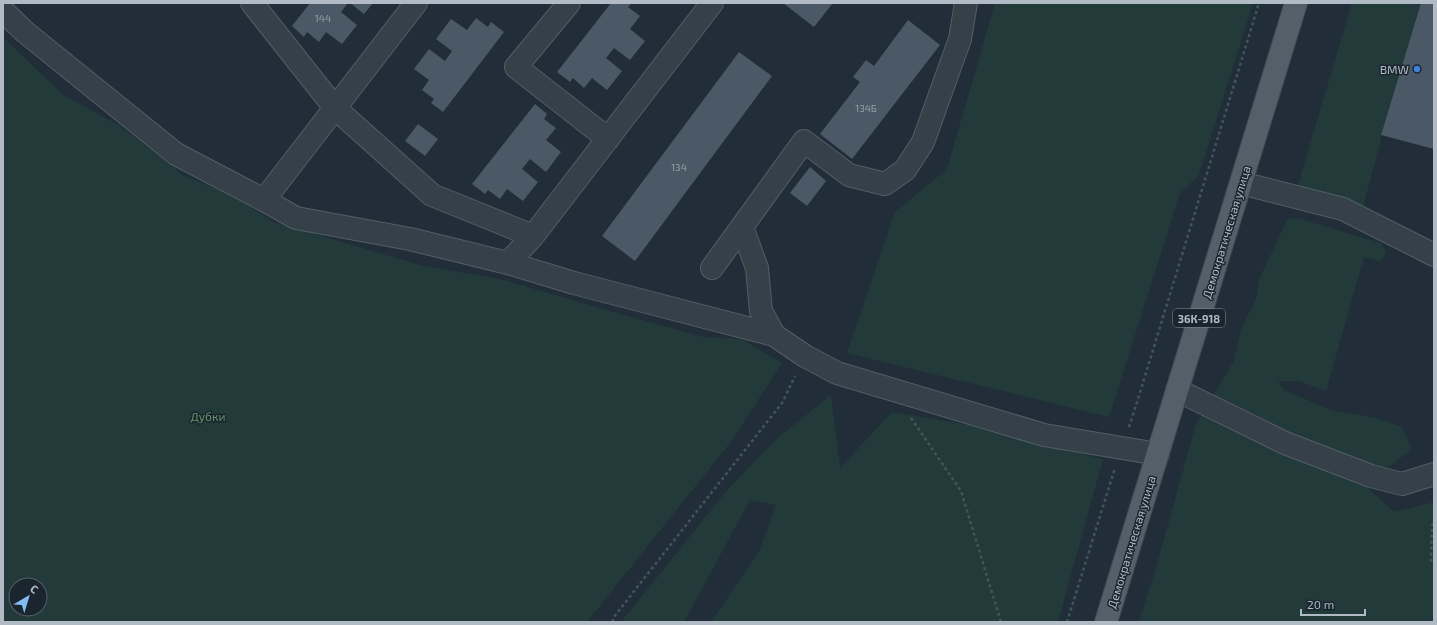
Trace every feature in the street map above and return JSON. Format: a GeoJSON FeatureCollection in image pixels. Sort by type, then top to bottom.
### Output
{"type":"FeatureCollection","features":[{"type":"Feature","properties":{"kind":"main road","name":"Демократическая улица"},"geometry":{"type":"LineString","coordinates":[[1106,622],[1296,3]]}},
{"type":"Feature","properties":{"kind":"lane"},"geometry":{"type":"LineString","coordinates":[[252,3],[335,108],[432,195],[533,236]]}},
{"type":"Feature","properties":{"kind":"lane"},"geometry":{"type":"LineString","coordinates":[[264,200],[416,3]]}},
{"type":"Feature","properties":{"kind":"lane"},"geometry":{"type":"LineString","coordinates":[[569,3],[516,68],[608,139]]}},
{"type":"Feature","properties":{"kind":"lane"},"geometry":{"type":"LineString","coordinates":[[508,263],[533,236],[712,3]]}},
{"type":"Feature","properties":{"kind":"lane"},"geometry":{"type":"LineString","coordinates":[[712,268],[804,141],[849,174],[885,184],[905,170],[924,142],[960,39],[966,3]]}},
{"type":"Feature","properties":{"kind":"lane"},"geometry":{"type":"LineString","coordinates":[[3,11],[25,32],[176,154],[296,218],[410,239],[508,263],[574,283],[774,334],[805,356],[837,373],[1044,435],[1158,454]]}},
{"type":"Feature","properties":{"kind":"lane"},"geometry":{"type":"LineString","coordinates":[[1241,183],[1343,209],[1434,255]]}},
{"type":"Feature","properties":{"kind":"lane"},"geometry":{"type":"LineString","coordinates":[[742,227],[757,268],[761,311],[774,334]]}},
{"type":"Feature","properties":{"kind":"lane"},"geometry":{"type":"LineString","coordinates":[[1177,390],[1285,443],[1371,476],[1402,484],[1434,474]]}},
{"type":"Feature","properties":{"kind":"path"},"geometry":{"type":"LineString","coordinates":[[1067,622],[1107,490],[1138,399],[1259,3]]}},
{"type":"Feature","properties":{"kind":"path"},"geometry":{"type":"LineString","coordinates":[[613,622],[614,618],[782,403],[805,356]]}},
{"type":"Feature","properties":{"kind":"path"},"geometry":{"type":"LineString","coordinates":[[892,389],[961,491],[1000,622]]}},
{"type":"Feature","properties":{"kind":"path"},"geometry":{"type":"LineString","coordinates":[[1434,524],[1432,526],[1431,560],[1434,563]]}},
{"type":"Feature","properties":{"kind":"green space"},"geometry":{"type":"Polygon","coordinates":[[[995,3],[1253,3],[1199,175],[1180,193],[1109,417],[847,353],[895,212],[947,169],[995,3]]]}},
{"type":"Feature","properties":{"kind":"green space"},"geometry":{"type":"Polygon","coordinates":[[[1352,3],[1421,3],[1381,135],[1380,144],[1362,210],[1298,185],[1352,3]]]}},
{"type":"Feature","properties":{"kind":"green space","name":"Дубки"},"geometry":{"type":"Polygon","coordinates":[[[3,37],[62,94],[120,126],[184,176],[237,197],[273,222],[420,265],[504,280],[703,337],[741,339],[782,363],[730,443],[587,622],[3,622],[3,37]]]}},
{"type":"Feature","properties":{"kind":"green space"},"geometry":{"type":"Polygon","coordinates":[[[1288,218],[1300,219],[1381,243],[1386,251],[1384,256],[1379,261],[1364,257],[1326,391],[1299,381],[1278,381],[1284,390],[1331,410],[1376,418],[1402,427],[1412,449],[1365,485],[1394,512],[1434,502],[1434,622],[1139,622],[1155,571],[1196,424],[1234,361],[1241,329],[1257,297],[1259,280],[1288,218]]]}},
{"type":"Feature","properties":{"kind":"green space"},"geometry":{"type":"Polygon","coordinates":[[[831,395],[840,468],[892,412],[976,426],[1006,436],[1103,459],[1058,622],[711,622],[759,552],[776,505],[750,500],[684,622],[621,622],[728,489],[779,437],[831,395]]]}},
{"type":"Feature","properties":{"kind":"building"},"geometry":{"type":"Polygon","coordinates":[[[310,3],[348,3],[341,12],[357,25],[342,44],[326,32],[319,42],[307,32],[304,37],[292,26],[310,3]]]}},
{"type":"Feature","properties":{"kind":"building"},"geometry":{"type":"Polygon","coordinates":[[[350,3],[373,3],[364,14],[350,3]]]}},
{"type":"Feature","properties":{"kind":"building"},"geometry":{"type":"Polygon","coordinates":[[[611,3],[632,3],[628,7],[640,16],[630,29],[645,41],[630,60],[614,48],[606,58],[622,71],[607,90],[592,78],[584,88],[573,78],[570,82],[557,72],[611,3]]]}},
{"type":"Feature","properties":{"kind":"building"},"geometry":{"type":"Polygon","coordinates":[[[783,3],[833,3],[814,27],[783,3]]]}},
{"type":"Feature","properties":{"kind":"building","name":"BMW"},"geometry":{"type":"Polygon","coordinates":[[[1421,3],[1434,3],[1434,149],[1381,135],[1421,3]]]}},
{"type":"Feature","properties":{"kind":"building"},"geometry":{"type":"Polygon","coordinates":[[[476,18],[488,27],[491,22],[504,32],[443,112],[431,103],[434,99],[422,90],[429,80],[414,69],[429,49],[445,61],[452,51],[436,39],[451,19],[467,30],[476,18]]]}},
{"type":"Feature","properties":{"kind":"building"},"geometry":{"type":"Polygon","coordinates":[[[908,20],[940,45],[852,159],[820,134],[860,82],[853,77],[866,60],[874,66],[908,20]]]}},
{"type":"Feature","properties":{"kind":"building"},"geometry":{"type":"Polygon","coordinates":[[[739,52],[772,76],[635,261],[602,236],[739,52]]]}},
{"type":"Feature","properties":{"kind":"building"},"geometry":{"type":"Polygon","coordinates":[[[535,104],[547,114],[544,119],[556,128],[546,140],[561,152],[546,172],[530,159],[522,169],[538,182],[523,201],[507,189],[500,199],[488,190],[485,194],[472,184],[535,104]]]}},
{"type":"Feature","properties":{"kind":"building"},"geometry":{"type":"Polygon","coordinates":[[[418,124],[438,139],[425,156],[405,141],[418,124]]]}},
{"type":"Feature","properties":{"kind":"building"},"geometry":{"type":"Polygon","coordinates":[[[810,167],[826,181],[807,206],[790,193],[810,167]]]}},
{"type":"Feature","properties":{"kind":"place","name":"BMW"},"geometry":{"type":"Point","coordinates":[1417,69]}}]}
